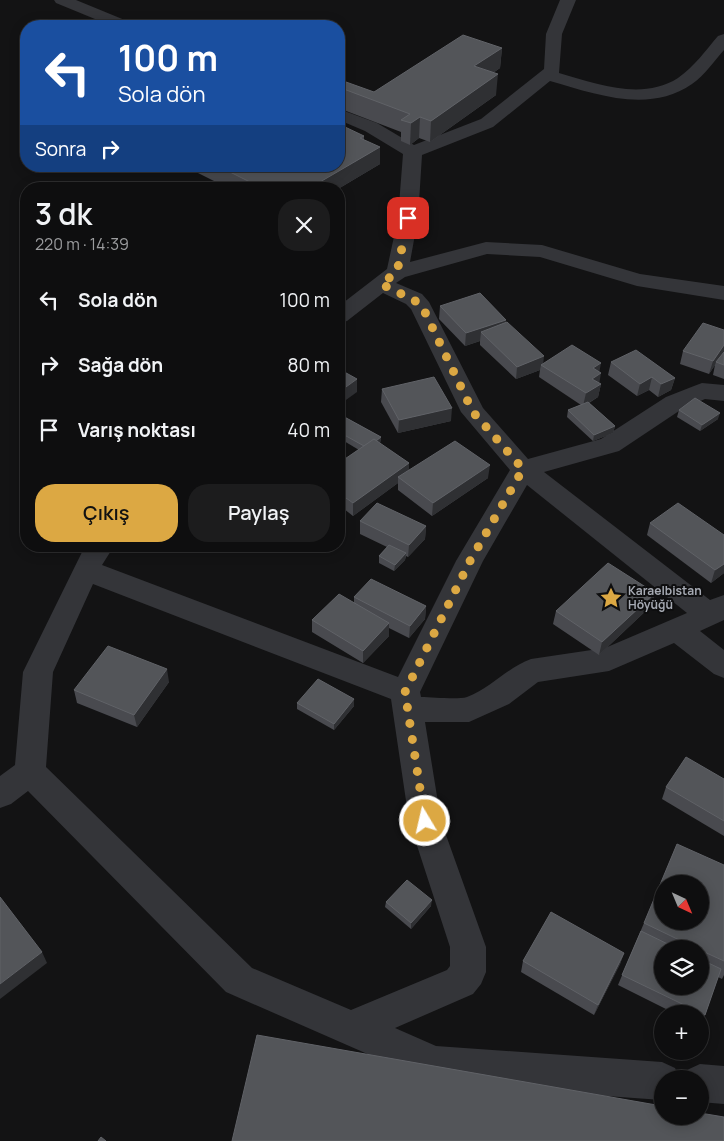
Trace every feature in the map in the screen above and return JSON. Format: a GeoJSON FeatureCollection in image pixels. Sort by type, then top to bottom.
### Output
{"type":"FeatureCollection","features":[{"type":"Feature","properties":{"kind":"street"},"geometry":{"type":"LineString","coordinates":[[62,0],[111,20]]}},
{"type":"Feature","properties":{"kind":"street"},"geometry":{"type":"LineString","coordinates":[[413,152],[488,123],[552,71],[554,34],[568,0]]}},
{"type":"Feature","properties":{"kind":"street"},"geometry":{"type":"LineString","coordinates":[[547,75],[629,94],[650,94],[666,90],[685,81],[724,39]]}},
{"type":"Feature","properties":{"kind":"street"},"geometry":{"type":"LineString","coordinates":[[345,116],[371,127],[413,152]]}},
{"type":"Feature","properties":{"kind":"street"},"geometry":{"type":"LineString","coordinates":[[389,278],[408,218],[413,152]]}},
{"type":"Feature","properties":{"kind":"street"},"geometry":{"type":"LineString","coordinates":[[345,311],[389,278],[486,248],[542,252],[637,280],[724,293]]}},
{"type":"Feature","properties":{"kind":"street"},"geometry":{"type":"LineString","coordinates":[[0,794],[30,772],[38,672],[94,558],[406,700],[469,710],[498,695],[531,672],[608,660],[717,609],[523,469],[473,412],[422,306],[389,278]]}},
{"type":"Feature","properties":{"kind":"street"},"geometry":{"type":"LineString","coordinates":[[352,1028],[452,986],[460,982],[468,972],[468,947],[425,821],[406,700],[470,561],[523,469],[610,445],[674,403],[702,392],[724,393]]}},
{"type":"Feature","properties":{"kind":"street"},"geometry":{"type":"LineString","coordinates":[[677,629],[724,666]]}},
{"type":"Feature","properties":{"kind":"street"},"geometry":{"type":"LineString","coordinates":[[30,772],[239,980],[436,1065],[654,1080]]}},
{"type":"Feature","properties":{"kind":"street"},"geometry":{"type":"LineString","coordinates":[[709,1084],[724,1085]]}},
{"type":"Feature","properties":{"kind":"building"},"geometry":{"type":"Polygon","coordinates":[[[463,35],[502,48],[474,66],[498,74],[431,121],[420,117],[411,123],[401,120],[410,114],[345,90],[345,83],[374,92],[463,35]]]}},
{"type":"Feature","properties":{"kind":"building"},"geometry":{"type":"Polygon","coordinates":[[[345,127],[364,136],[360,138],[380,147],[345,167],[345,127]]]}},
{"type":"Feature","properties":{"kind":"building"},"geometry":{"type":"Polygon","coordinates":[[[230,172],[337,172],[320,182],[250,182],[230,172]]]}},
{"type":"Feature","properties":{"kind":"building"},"geometry":{"type":"Polygon","coordinates":[[[480,293],[506,320],[466,333],[440,306],[480,293]]]}},
{"type":"Feature","properties":{"kind":"building"},"geometry":{"type":"Polygon","coordinates":[[[507,322],[544,356],[517,367],[481,332],[507,322]]]}},
{"type":"Feature","properties":{"kind":"building"},"geometry":{"type":"Polygon","coordinates":[[[703,323],[724,330],[724,345],[713,361],[683,351],[703,323]]]}},
{"type":"Feature","properties":{"kind":"building"},"geometry":{"type":"Polygon","coordinates":[[[572,345],[601,363],[593,368],[601,373],[592,379],[601,384],[586,393],[541,365],[572,345]]]}},
{"type":"Feature","properties":{"kind":"building"},"geometry":{"type":"Polygon","coordinates":[[[636,350],[675,378],[661,384],[652,377],[640,384],[611,362],[636,350]]]}},
{"type":"Feature","properties":{"kind":"building"},"geometry":{"type":"Polygon","coordinates":[[[724,352],[724,365],[716,362],[724,352]]]}},
{"type":"Feature","properties":{"kind":"building"},"geometry":{"type":"Polygon","coordinates":[[[345,372],[357,379],[345,388],[345,372]]]}},
{"type":"Feature","properties":{"kind":"building"},"geometry":{"type":"Polygon","coordinates":[[[434,377],[452,408],[399,420],[382,389],[434,377]]]}},
{"type":"Feature","properties":{"kind":"building"},"geometry":{"type":"Polygon","coordinates":[[[695,398],[720,413],[702,425],[679,410],[695,398]]]}},
{"type":"Feature","properties":{"kind":"building"},"geometry":{"type":"Polygon","coordinates":[[[588,402],[615,426],[594,435],[568,410],[588,402]]]}},
{"type":"Feature","properties":{"kind":"building"},"geometry":{"type":"Polygon","coordinates":[[[345,417],[381,437],[376,441],[374,439],[364,446],[345,435],[345,417]]]}},
{"type":"Feature","properties":{"kind":"building"},"geometry":{"type":"Polygon","coordinates":[[[374,439],[409,463],[353,503],[345,497],[345,459],[374,439]]]}},
{"type":"Feature","properties":{"kind":"building"},"geometry":{"type":"Polygon","coordinates":[[[455,441],[490,465],[433,503],[398,477],[455,441]]]}},
{"type":"Feature","properties":{"kind":"building"},"geometry":{"type":"Polygon","coordinates":[[[377,503],[426,526],[409,545],[360,521],[377,503]]]}},
{"type":"Feature","properties":{"kind":"building"},"geometry":{"type":"Polygon","coordinates":[[[678,503],[724,535],[724,564],[715,570],[650,523],[678,503]]]}},
{"type":"Feature","properties":{"kind":"building"},"geometry":{"type":"Polygon","coordinates":[[[389,545],[406,553],[395,565],[379,556],[389,545]]]}},
{"type":"Feature","properties":{"kind":"building"},"geometry":{"type":"Polygon","coordinates":[[[608,563],[655,593],[602,642],[556,611],[608,563]]]}},
{"type":"Feature","properties":{"kind":"building"},"geometry":{"type":"Polygon","coordinates":[[[371,579],[426,606],[410,626],[354,597],[371,579]]]}},
{"type":"Feature","properties":{"kind":"building"},"geometry":{"type":"Polygon","coordinates":[[[339,594],[389,623],[363,651],[312,620],[339,594]]]}},
{"type":"Feature","properties":{"kind":"building"},"geometry":{"type":"Polygon","coordinates":[[[108,646],[167,669],[134,715],[74,690],[108,646]]]}},
{"type":"Feature","properties":{"kind":"building"},"geometry":{"type":"Polygon","coordinates":[[[318,679],[354,699],[334,724],[297,703],[318,679]]]}},
{"type":"Feature","properties":{"kind":"building"},"geometry":{"type":"Polygon","coordinates":[[[686,757],[724,779],[724,821],[666,787],[686,757]]]}},
{"type":"Feature","properties":{"kind":"building"},"geometry":{"type":"Polygon","coordinates":[[[677,844],[724,865],[724,961],[709,954],[709,940],[679,940],[659,930],[709,930],[709,875],[664,875],[677,844]]]}},
{"type":"Feature","properties":{"kind":"building"},"geometry":{"type":"Polygon","coordinates":[[[407,880],[432,900],[411,923],[386,902],[407,880]]]}},
{"type":"Feature","properties":{"kind":"building"},"geometry":{"type":"Polygon","coordinates":[[[0,897],[42,952],[0,984],[0,897]]]}},
{"type":"Feature","properties":{"kind":"building"},"geometry":{"type":"Polygon","coordinates":[[[654,899],[654,928],[644,923],[654,899]]]}},
{"type":"Feature","properties":{"kind":"building"},"geometry":{"type":"Polygon","coordinates":[[[551,912],[624,953],[598,1005],[523,961],[551,912]]]}},
{"type":"Feature","properties":{"kind":"building"},"geometry":{"type":"Polygon","coordinates":[[[641,931],[660,940],[654,940],[654,990],[622,975],[641,931]]]}},
{"type":"Feature","properties":{"kind":"building"},"geometry":{"type":"Polygon","coordinates":[[[709,963],[721,969],[708,1005],[684,1005],[664,995],[709,995],[709,963]]]}},
{"type":"Feature","properties":{"kind":"building"},"geometry":{"type":"Polygon","coordinates":[[[257,1035],[654,1105],[654,1125],[709,1125],[709,1114],[724,1117],[724,1141],[232,1141],[257,1035]]]}},
{"type":"Feature","properties":{"kind":"building"},"geometry":{"type":"Polygon","coordinates":[[[101,1137],[106,1141],[98,1141],[101,1137]]]}},
{"type":"Feature","properties":{"kind":"place","name":"Karaelbistan Höyüğü"},"geometry":{"type":"Point","coordinates":[611,598]}},
{"type":"Feature","properties":{"kind":"route"},"geometry":{"type":"LineString","coordinates":[[408,218],[397,272],[381,284],[414,300],[422,306],[473,412],[523,469],[470,561],[405,692],[425,821]]}}]}
